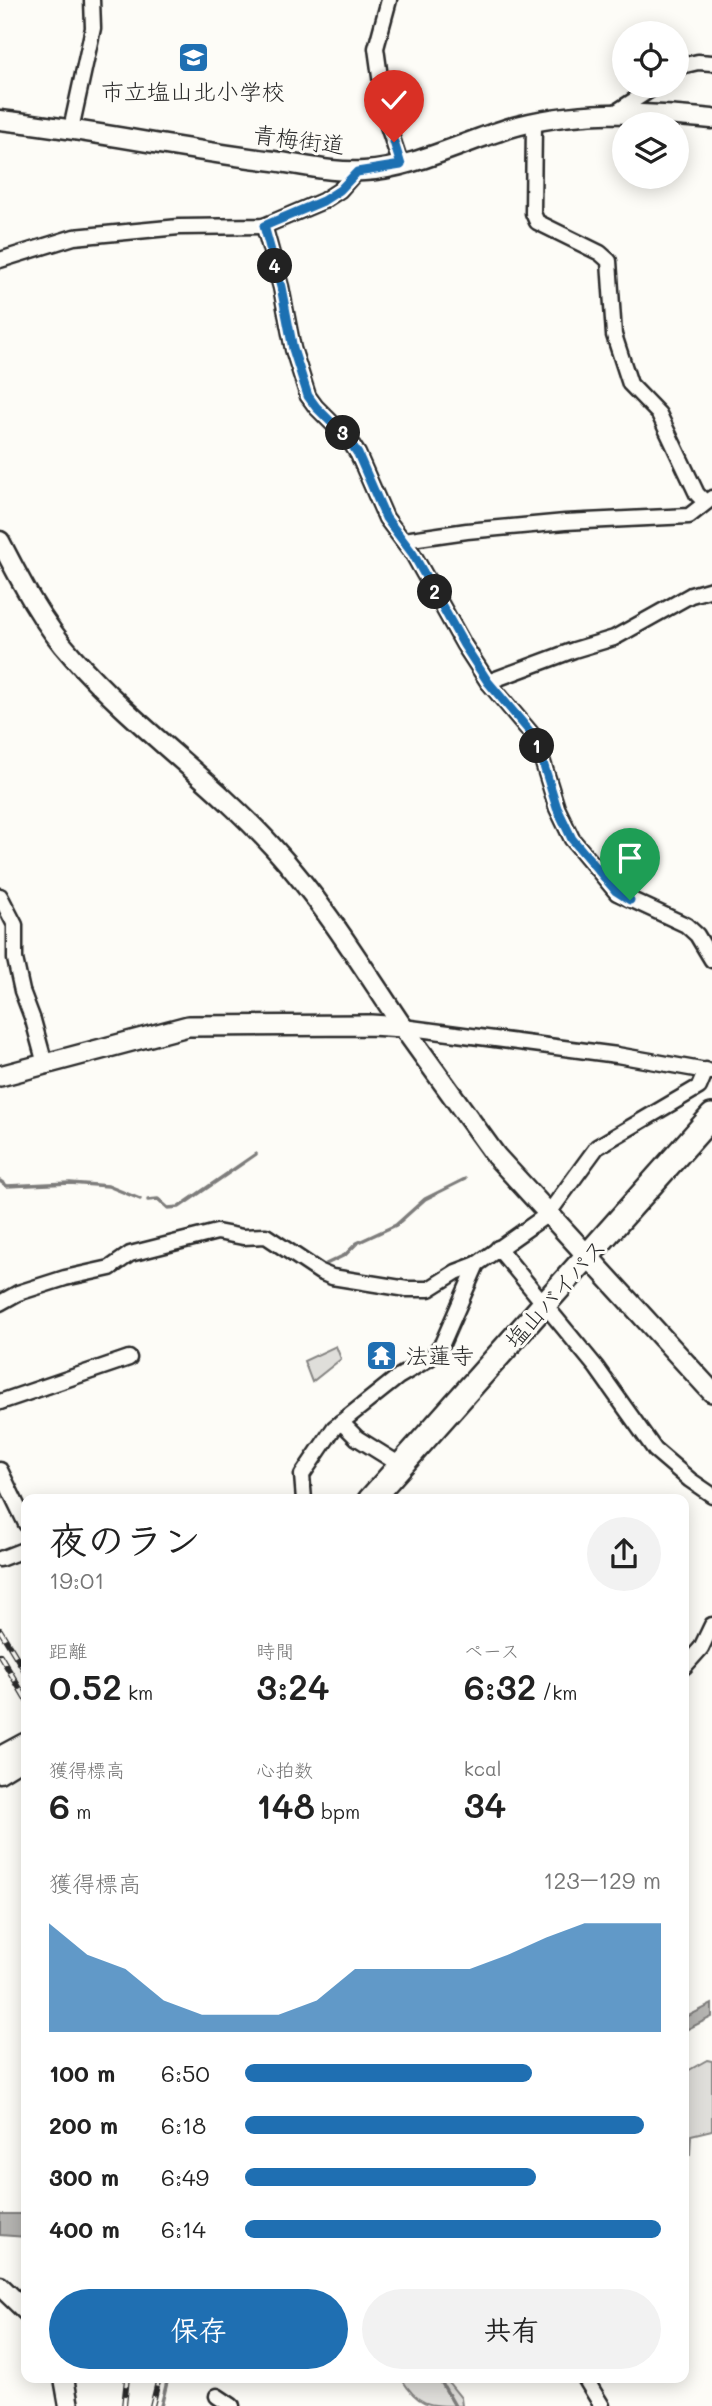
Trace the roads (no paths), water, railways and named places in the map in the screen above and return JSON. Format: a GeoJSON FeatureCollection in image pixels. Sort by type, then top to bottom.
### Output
{"type":"FeatureCollection","features":[{"type":"Feature","properties":{"kind":"highway","name":"塩山バイパス"},"geometry":{"type":"LineString","coordinates":[[376,1494],[712,1116]]}},
{"type":"Feature","properties":{"kind":"highway"},"geometry":{"type":"LineString","coordinates":[[0,1759],[21,1748]]}},
{"type":"Feature","properties":{"kind":"main road"},"geometry":{"type":"LineString","coordinates":[[0,1076],[188,1026],[403,1027],[496,1156],[712,1392]]}},
{"type":"Feature","properties":{"kind":"street"},"geometry":{"type":"LineString","coordinates":[[71,130],[93,28],[92,0]]}},
{"type":"Feature","properties":{"kind":"street"},"geometry":{"type":"LineString","coordinates":[[389,0],[376,48],[386,120],[401,165]]}},
{"type":"Feature","properties":{"kind":"street"},"geometry":{"type":"LineString","coordinates":[[689,64],[712,63]]}},
{"type":"Feature","properties":{"kind":"street"},"geometry":{"type":"LineString","coordinates":[[616,112],[638,98]]}},
{"type":"Feature","properties":{"kind":"street","name":"青梅街道"},"geometry":{"type":"LineString","coordinates":[[0,120],[357,172],[401,165],[509,128],[612,113]]}},
{"type":"Feature","properties":{"kind":"street","name":"青梅街道"},"geometry":{"type":"LineString","coordinates":[[689,117],[712,119]]}},
{"type":"Feature","properties":{"kind":"street"},"geometry":{"type":"LineString","coordinates":[[404,540],[565,522],[689,516],[708,500],[697,494],[659,414],[630,384],[614,334],[609,261],[600,253],[537,222],[533,213],[534,123]]}},
{"type":"Feature","properties":{"kind":"street"},"geometry":{"type":"LineString","coordinates":[[0,260],[74,237],[179,227],[264,226],[323,201],[340,190],[357,172]]}},
{"type":"Feature","properties":{"kind":"street"},"geometry":{"type":"LineString","coordinates":[[264,226],[281,287],[293,349],[308,396],[349,440],[358,454],[386,518],[404,540],[464,645],[488,682],[531,733],[557,808],[572,839],[617,893],[686,925],[712,960]]}},
{"type":"Feature","properties":{"kind":"street"},"geometry":{"type":"LineString","coordinates":[[0,541],[30,598],[71,656],[102,688],[197,772],[272,846],[336,926],[403,1027],[617,1055],[709,1071],[699,1087],[597,1147],[548,1214],[477,1264],[456,1272],[429,1289],[407,1289],[332,1277],[266,1236],[243,1237],[217,1232],[130,1254],[110,1268],[65,1278],[18,1293],[0,1303]]}},
{"type":"Feature","properties":{"kind":"street"},"geometry":{"type":"LineString","coordinates":[[488,682],[614,638],[691,595],[712,589]]}},
{"type":"Feature","properties":{"kind":"street"},"geometry":{"type":"LineString","coordinates":[[0,896],[15,925],[15,959],[45,1064]]}},
{"type":"Feature","properties":{"kind":"street"},"geometry":{"type":"LineString","coordinates":[[498,1248],[596,1367],[654,1450],[712,1495]]}},
{"type":"Feature","properties":{"kind":"street"},"geometry":{"type":"LineString","coordinates":[[304,1494],[302,1475],[334,1428],[398,1377],[430,1359],[442,1344],[477,1264]]}},
{"type":"Feature","properties":{"kind":"street"},"geometry":{"type":"LineString","coordinates":[[0,1402],[128,1358]]}},
{"type":"Feature","properties":{"kind":"street"},"geometry":{"type":"LineString","coordinates":[[341,1422],[357,1438],[402,1466]]}},
{"type":"Feature","properties":{"kind":"street"},"geometry":{"type":"LineString","coordinates":[[2,1479],[21,1515]]}},
{"type":"Feature","properties":{"kind":"street"},"geometry":{"type":"LineString","coordinates":[[0,1559],[21,1551]]}},
{"type":"Feature","properties":{"kind":"street"},"geometry":{"type":"LineString","coordinates":[[689,1661],[701,1648],[712,1625]]}},
{"type":"Feature","properties":{"kind":"street"},"geometry":{"type":"LineString","coordinates":[[0,1775],[21,1762]]}},
{"type":"Feature","properties":{"kind":"street"},"geometry":{"type":"LineString","coordinates":[[0,2286],[21,2306]]}},
{"type":"Feature","properties":{"kind":"street"},"geometry":{"type":"LineString","coordinates":[[65,2383],[69,2406]]}},
{"type":"Feature","properties":{"kind":"street"},"geometry":{"type":"LineString","coordinates":[[588,2383],[602,2406]]}},
{"type":"Feature","properties":{"kind":"street"},"geometry":{"type":"LineString","coordinates":[[217,2396],[232,2406]]}},
{"type":"Feature","properties":{"kind":"waterway"},"geometry":{"type":"LineString","coordinates":[[148,1200],[158,1199],[168,1208],[179,1207],[256,1154]]}},
{"type":"Feature","properties":{"kind":"waterway"},"geometry":{"type":"LineString","coordinates":[[326,1264],[345,1255],[357,1243],[396,1225],[425,1199],[465,1179]]}},
{"type":"Feature","properties":{"kind":"waterway"},"geometry":{"type":"LineString","coordinates":[[0,1181],[7,1186],[70,1183],[108,1186],[140,1199]]}},
{"type":"Feature","properties":{"kind":"waterway"},"geometry":{"type":"LineString","coordinates":[[161,2406],[167,2383]]}},
{"type":"Feature","properties":{"kind":"waterway"},"geometry":{"type":"LineString","coordinates":[[442,2383],[455,2406]]}},
{"type":"Feature","properties":{"kind":"railway"},"geometry":{"type":"LineString","coordinates":[[0,1630],[21,1665]]}},
{"type":"Feature","properties":{"kind":"railway"},"geometry":{"type":"LineString","coordinates":[[0,1655],[21,1691]]}},
{"type":"Feature","properties":{"kind":"railway"},"geometry":{"type":"LineString","coordinates":[[124,2406],[126,2383]]}},
{"type":"Feature","properties":{"kind":"railway"},"geometry":{"type":"LineString","coordinates":[[152,2406],[158,2383]]}},
{"type":"Feature","properties":{"kind":"place","name":"市立塩山北小学校"},"geometry":{"type":"Point","coordinates":[193,57]}},
{"type":"Feature","properties":{"kind":"place","name":"法蓮寺"},"geometry":{"type":"Point","coordinates":[382,1355]}}]}
